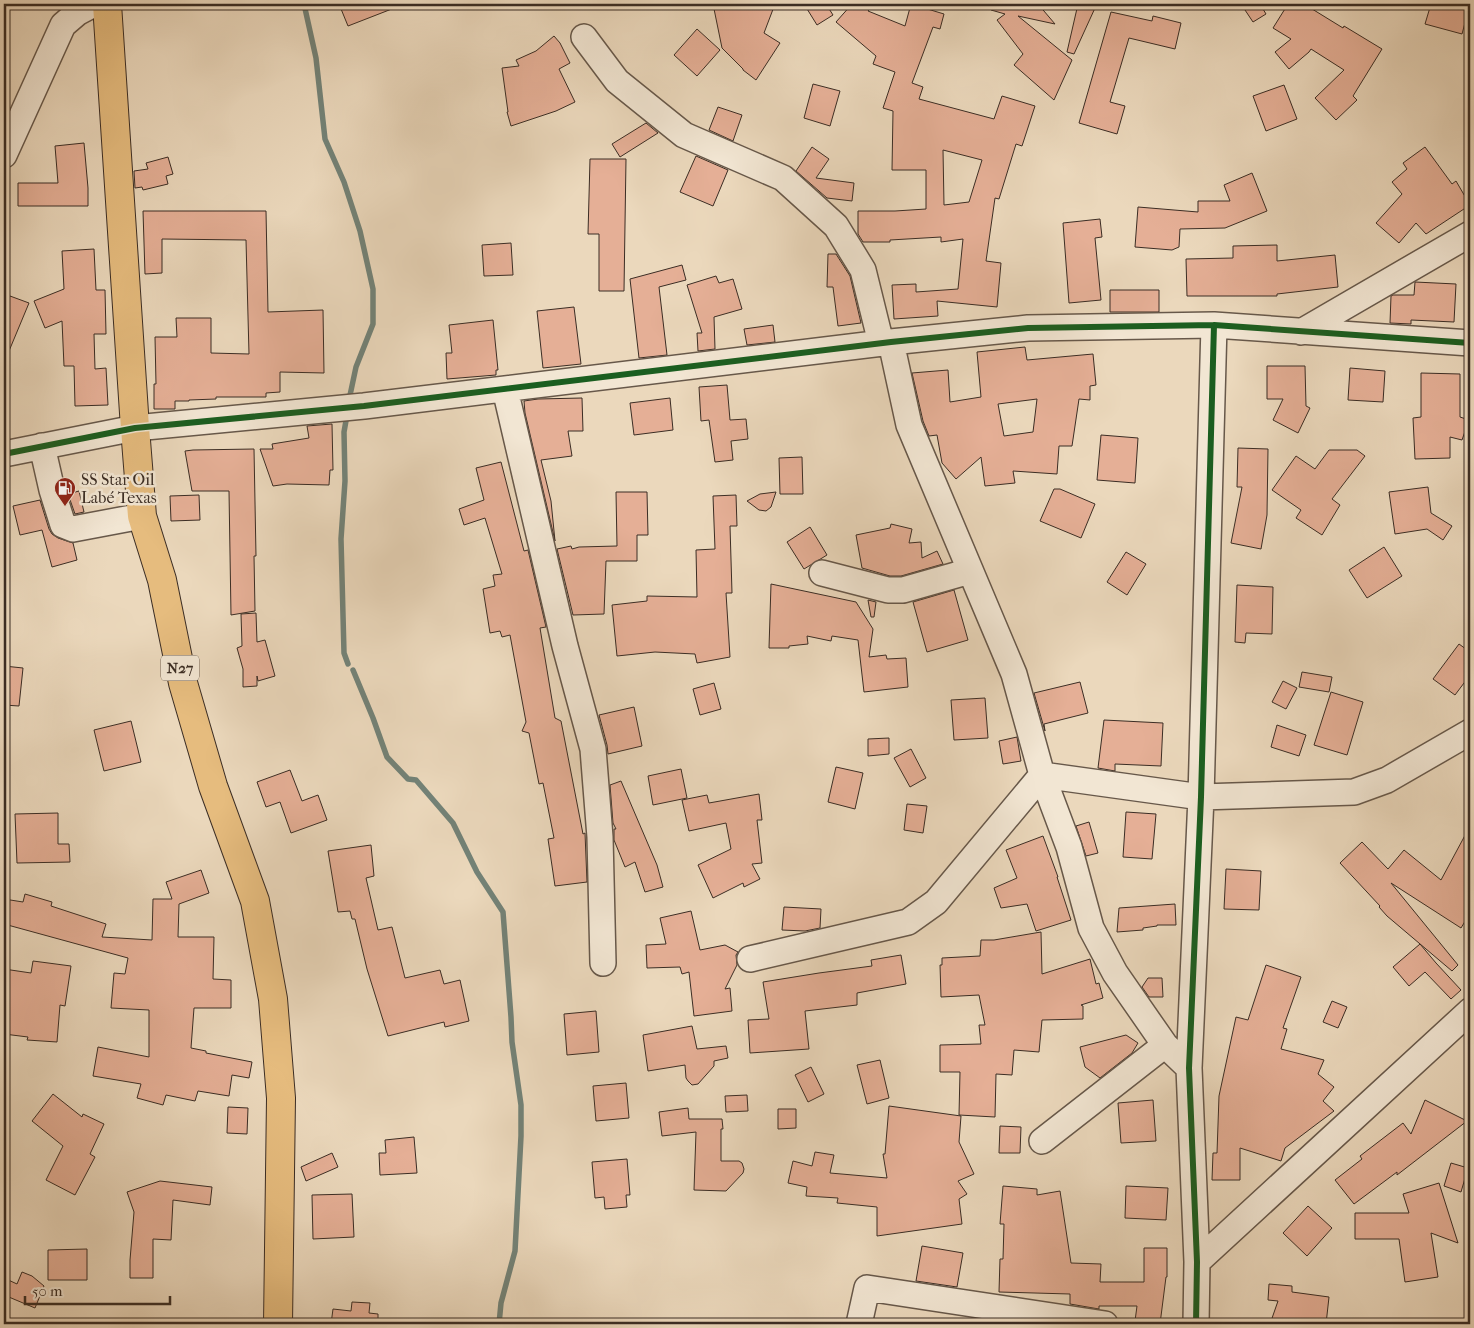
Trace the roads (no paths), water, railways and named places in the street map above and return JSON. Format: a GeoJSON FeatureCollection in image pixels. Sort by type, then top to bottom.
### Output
{"type":"FeatureCollection","features":[{"type":"Feature","properties":{"kind":"main road","name":"N27"},"geometry":{"type":"LineString","coordinates":[[107,4],[142,516],[162,580],[183,683],[213,786],[255,901],[273,999],[281,1098],[280,1294],[278,1324]]}},
{"type":"Feature","properties":{"kind":"street"},"geometry":{"type":"LineString","coordinates":[[4,155],[63,25],[77,13],[94,4]]}},
{"type":"Feature","properties":{"kind":"street"},"geometry":{"type":"LineString","coordinates":[[584,37],[617,81],[684,135],[783,178],[836,226],[863,270],[909,425],[1014,674],[1042,776],[1069,847],[1091,928],[1115,973],[1165,1045],[1189,1068]]}},
{"type":"Feature","properties":{"kind":"street"},"geometry":{"type":"LineString","coordinates":[[1301,332],[1470,234]]}},
{"type":"Feature","properties":{"kind":"street"},"geometry":{"type":"LineString","coordinates":[[1196,1324],[1197,1262],[1189,1068],[1201,797],[1214,326]]}},
{"type":"Feature","properties":{"kind":"street"},"geometry":{"type":"LineString","coordinates":[[4,454],[135,428],[364,406],[886,343],[1028,328],[1214,326],[1470,343]]}},
{"type":"Feature","properties":{"kind":"street"},"geometry":{"type":"LineString","coordinates":[[505,389],[565,646],[593,749],[600,837],[603,963]]}},
{"type":"Feature","properties":{"kind":"street"},"geometry":{"type":"LineString","coordinates":[[42,446],[52,490],[63,525],[73,528],[142,516]]}},
{"type":"Feature","properties":{"kind":"street"},"geometry":{"type":"LineString","coordinates":[[822,573],[888,590],[903,590],[970,571]]}},
{"type":"Feature","properties":{"kind":"street"},"geometry":{"type":"LineString","coordinates":[[1042,776],[1201,797],[1354,792],[1387,780],[1470,732]]}},
{"type":"Feature","properties":{"kind":"street"},"geometry":{"type":"LineString","coordinates":[[750,959],[908,922],[936,902],[1042,776]]}},
{"type":"Feature","properties":{"kind":"street"},"geometry":{"type":"LineString","coordinates":[[1197,1262],[1470,1011]]}},
{"type":"Feature","properties":{"kind":"street"},"geometry":{"type":"LineString","coordinates":[[1042,1142],[1165,1045]]}},
{"type":"Feature","properties":{"kind":"street"},"geometry":{"type":"LineString","coordinates":[[858,1324],[867,1288],[1105,1324]]}},
{"type":"Feature","properties":{"kind":"waterway"},"geometry":{"type":"LineString","coordinates":[[304,4],[316,58],[325,139],[344,182],[360,231],[373,289],[373,324],[356,367],[349,400]]}},
{"type":"Feature","properties":{"kind":"waterway"},"geometry":{"type":"LineString","coordinates":[[347,415],[344,432],[345,481],[341,539],[344,653],[348,664]]}},
{"type":"Feature","properties":{"kind":"waterway"},"geometry":{"type":"LineString","coordinates":[[353,670],[387,757],[408,779],[416,780],[453,823],[477,872],[503,912],[512,1042],[521,1105],[521,1136],[515,1251],[501,1303],[499,1324]]}},
{"type":"Feature","properties":{"kind":"place","name":"SS Star Oil Labé Texas"},"geometry":{"type":"Point","coordinates":[65,507]}}]}
